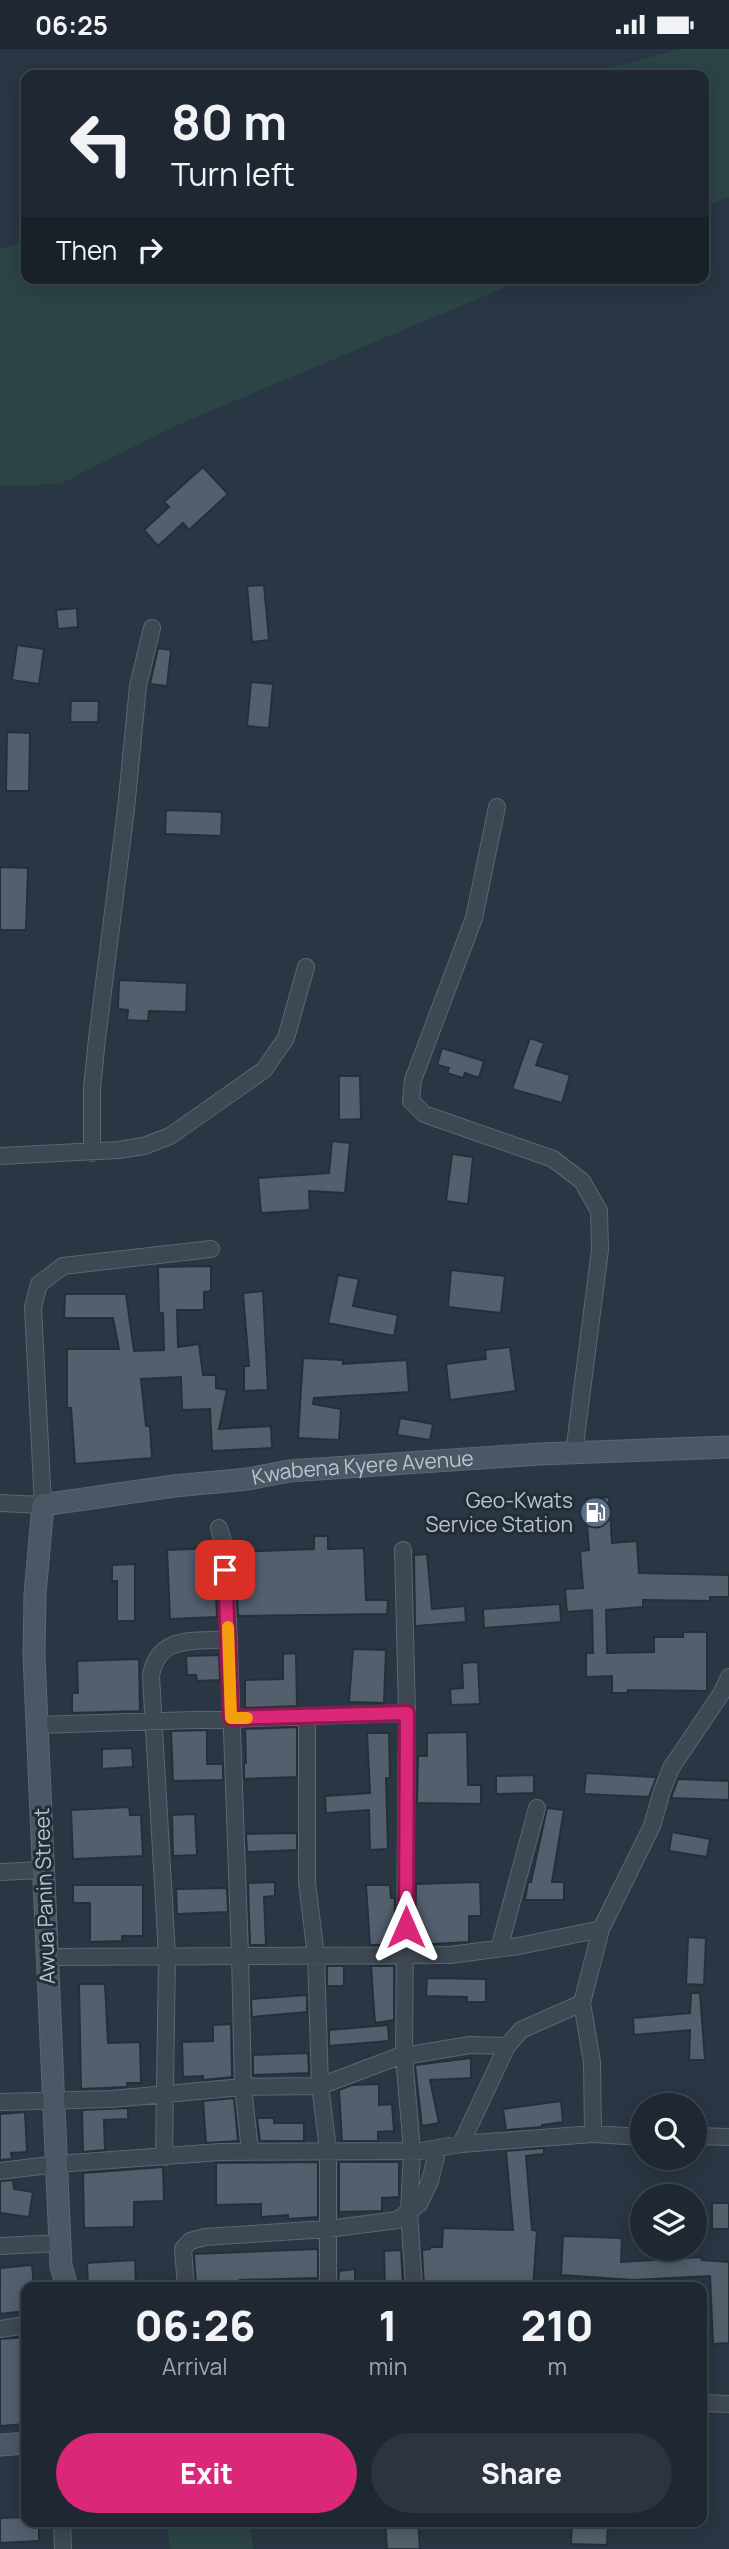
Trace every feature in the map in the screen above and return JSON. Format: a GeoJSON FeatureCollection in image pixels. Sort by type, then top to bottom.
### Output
{"type":"FeatureCollection","features":[{"type":"Feature","properties":{"kind":"main road","name":"Kwabena Kyere Avenue"},"geometry":{"type":"LineString","coordinates":[[43,1505],[174,1486],[248,1479],[289,1471],[574,1453],[729,1447]]}},
{"type":"Feature","properties":{"kind":"main road","name":"Awua Panin Street"},"geometry":{"type":"LineString","coordinates":[[43,1505],[34,1594],[34,1656],[61,2266],[66,2282]]}},
{"type":"Feature","properties":{"kind":"main road"},"geometry":{"type":"LineString","coordinates":[[0,2445],[21,2443]]}},
{"type":"Feature","properties":{"kind":"street"},"geometry":{"type":"LineString","coordinates":[[92,1153],[92,1088],[97,1039],[126,809],[138,686],[152,628]]}},
{"type":"Feature","properties":{"kind":"street"},"geometry":{"type":"LineString","coordinates":[[497,807],[474,918],[414,1080],[411,1101],[424,1114],[554,1159],[582,1181],[598,1211],[600,1250],[574,1453]]}},
{"type":"Feature","properties":{"kind":"street"},"geometry":{"type":"LineString","coordinates":[[0,1156],[92,1153],[144,1146],[170,1136],[264,1070],[286,1038],[306,967]]}},
{"type":"Feature","properties":{"kind":"street"},"geometry":{"type":"LineString","coordinates":[[43,1505],[33,1307],[39,1284],[64,1266],[211,1249]]}},
{"type":"Feature","properties":{"kind":"street","name":"Kwabena Kyere Avenue"},"geometry":{"type":"LineString","coordinates":[[0,1503],[43,1505]]}},
{"type":"Feature","properties":{"kind":"street"},"geometry":{"type":"LineString","coordinates":[[219,1528],[223,1545],[229,1639],[243,2087],[250,2151]]}},
{"type":"Feature","properties":{"kind":"street"},"geometry":{"type":"LineString","coordinates":[[402,1550],[407,1713],[404,2056],[412,2151],[409,2211],[414,2282]]}},
{"type":"Feature","properties":{"kind":"street"},"geometry":{"type":"LineString","coordinates":[[164,2157],[167,1955],[151,1676],[153,1664],[160,1652],[172,1643],[229,1639]]}},
{"type":"Feature","properties":{"kind":"street"},"geometry":{"type":"LineString","coordinates":[[593,2134],[592,2061],[582,2003],[601,1929],[652,1826],[671,1768],[721,1694],[729,1677]]}},
{"type":"Feature","properties":{"kind":"street"},"geometry":{"type":"LineString","coordinates":[[37,1725],[407,1713]]}},
{"type":"Feature","properties":{"kind":"street"},"geometry":{"type":"LineString","coordinates":[[307,1717],[307,1882],[316,1956],[320,2086],[328,2150],[328,2282]]}},
{"type":"Feature","properties":{"kind":"street"},"geometry":{"type":"LineString","coordinates":[[499,1949],[537,1808]]}},
{"type":"Feature","properties":{"kind":"street"},"geometry":{"type":"LineString","coordinates":[[0,1872],[44,1870]]}},
{"type":"Feature","properties":{"kind":"street"},"geometry":{"type":"LineString","coordinates":[[48,1957],[450,1955],[499,1949],[601,1929]]}},
{"type":"Feature","properties":{"kind":"street"},"geometry":{"type":"LineString","coordinates":[[461,2144],[507,2046],[521,2030],[582,2003]]}},
{"type":"Feature","properties":{"kind":"street"},"geometry":{"type":"LineString","coordinates":[[0,2102],[112,2099],[243,2087],[320,2086],[404,2056],[470,2045],[507,2046]]}},
{"type":"Feature","properties":{"kind":"street"},"geometry":{"type":"LineString","coordinates":[[0,2171],[57,2164],[250,2151],[412,2151],[461,2144],[593,2134],[630,2136]]}},
{"type":"Feature","properties":{"kind":"street"},"geometry":{"type":"LineString","coordinates":[[707,2136],[729,2137]]}},
{"type":"Feature","properties":{"kind":"street"},"geometry":{"type":"LineString","coordinates":[[186,2282],[183,2249],[190,2241],[205,2237],[328,2229],[397,2220],[419,2204],[430,2181],[438,2148]]}},
{"type":"Feature","properties":{"kind":"street"},"geometry":{"type":"LineString","coordinates":[[0,2246],[60,2243]]}},
{"type":"Feature","properties":{"kind":"street"},"geometry":{"type":"LineString","coordinates":[[0,2329],[21,2326]]}},
{"type":"Feature","properties":{"kind":"street"},"geometry":{"type":"LineString","coordinates":[[707,2403],[729,2404]]}},
{"type":"Feature","properties":{"kind":"street"},"geometry":{"type":"LineString","coordinates":[[62,2527],[63,2549]]}},
{"type":"Feature","properties":{"kind":"green space"},"geometry":{"type":"Polygon","coordinates":[[[679,49],[729,49],[729,197],[709,205],[709,70],[603,70],[679,49]]]}},
{"type":"Feature","properties":{"kind":"green space"},"geometry":{"type":"Polygon","coordinates":[[[21,243],[21,284],[513,284],[175,426],[60,484],[0,486],[0,249],[21,243]]]}},
{"type":"Feature","properties":{"kind":"green space"},"geometry":{"type":"Polygon","coordinates":[[[251,2527],[253,2549],[170,2549],[168,2529],[251,2527]]]}},
{"type":"Feature","properties":{"kind":"building"},"geometry":{"type":"Polygon","coordinates":[[[203,467],[228,494],[189,530],[183,523],[158,546],[144,530],[169,507],[164,502],[203,467]]]}},
{"type":"Feature","properties":{"kind":"building"},"geometry":{"type":"Polygon","coordinates":[[[264,585],[269,640],[252,642],[247,586],[264,585]]]}},
{"type":"Feature","properties":{"kind":"building"},"geometry":{"type":"Polygon","coordinates":[[[77,608],[78,627],[58,629],[56,610],[77,608]]]}},
{"type":"Feature","properties":{"kind":"building"},"geometry":{"type":"Polygon","coordinates":[[[17,645],[44,649],[39,684],[12,680],[17,645]]]}},
{"type":"Feature","properties":{"kind":"building"},"geometry":{"type":"Polygon","coordinates":[[[158,648],[171,650],[167,686],[150,684],[158,648]]]}},
{"type":"Feature","properties":{"kind":"building"},"geometry":{"type":"Polygon","coordinates":[[[251,682],[273,684],[269,728],[247,726],[251,682]]]}},
{"type":"Feature","properties":{"kind":"building"},"geometry":{"type":"Polygon","coordinates":[[[71,701],[99,701],[98,722],[70,722],[71,701]]]}},
{"type":"Feature","properties":{"kind":"building"},"geometry":{"type":"Polygon","coordinates":[[[7,732],[30,733],[29,791],[6,791],[7,732]]]}},
{"type":"Feature","properties":{"kind":"building"},"geometry":{"type":"Polygon","coordinates":[[[166,810],[222,812],[221,836],[165,834],[166,810]]]}},
{"type":"Feature","properties":{"kind":"building"},"geometry":{"type":"Polygon","coordinates":[[[0,867],[28,868],[26,930],[0,930],[0,867]]]}},
{"type":"Feature","properties":{"kind":"building"},"geometry":{"type":"Polygon","coordinates":[[[119,980],[187,983],[186,1012],[149,1011],[148,1021],[127,1020],[128,1010],[118,1009],[119,980]]]}},
{"type":"Feature","properties":{"kind":"building"},"geometry":{"type":"Polygon","coordinates":[[[530,1038],[544,1043],[536,1065],[570,1075],[562,1103],[512,1089],[530,1038]]]}},
{"type":"Feature","properties":{"kind":"building"},"geometry":{"type":"Polygon","coordinates":[[[442,1048],[484,1061],[479,1078],[465,1073],[463,1078],[447,1073],[449,1068],[437,1065],[442,1048]]]}},
{"type":"Feature","properties":{"kind":"building"},"geometry":{"type":"Polygon","coordinates":[[[339,1076],[360,1076],[361,1119],[339,1120],[339,1076]]]}},
{"type":"Feature","properties":{"kind":"building"},"geometry":{"type":"Polygon","coordinates":[[[332,1141],[350,1143],[345,1193],[309,1191],[310,1210],[261,1213],[258,1178],[329,1173],[332,1141]]]}},
{"type":"Feature","properties":{"kind":"building"},"geometry":{"type":"Polygon","coordinates":[[[452,1154],[473,1157],[468,1204],[446,1201],[452,1154]]]}},
{"type":"Feature","properties":{"kind":"building"},"geometry":{"type":"Polygon","coordinates":[[[211,1266],[211,1291],[204,1292],[204,1310],[177,1310],[178,1347],[199,1344],[203,1375],[216,1375],[216,1388],[227,1390],[219,1429],[271,1426],[272,1448],[212,1451],[210,1409],[182,1410],[181,1377],[141,1379],[146,1426],[150,1426],[152,1458],[75,1464],[71,1408],[67,1408],[67,1349],[119,1349],[113,1318],[64,1318],[65,1294],[126,1294],[134,1351],[164,1350],[163,1313],[159,1313],[158,1267],[211,1266]]]}},
{"type":"Feature","properties":{"kind":"building"},"geometry":{"type":"Polygon","coordinates":[[[451,1270],[505,1276],[501,1313],[448,1307],[451,1270]]]}},
{"type":"Feature","properties":{"kind":"building"},"geometry":{"type":"Polygon","coordinates":[[[338,1275],[359,1279],[353,1306],[398,1315],[394,1336],[328,1323],[338,1275]]]}},
{"type":"Feature","properties":{"kind":"building"},"geometry":{"type":"Polygon","coordinates":[[[263,1291],[268,1390],[244,1391],[244,1366],[249,1366],[243,1293],[263,1291]]]}},
{"type":"Feature","properties":{"kind":"building"},"geometry":{"type":"Polygon","coordinates":[[[510,1347],[516,1391],[450,1400],[446,1364],[486,1359],[485,1350],[510,1347]]]}},
{"type":"Feature","properties":{"kind":"building"},"geometry":{"type":"Polygon","coordinates":[[[303,1358],[343,1360],[343,1364],[407,1360],[409,1392],[314,1398],[313,1404],[341,1409],[339,1440],[298,1438],[303,1358]]]}},
{"type":"Feature","properties":{"kind":"building"},"geometry":{"type":"Polygon","coordinates":[[[400,1418],[433,1424],[430,1440],[397,1435],[400,1418]]]}},
{"type":"Feature","properties":{"kind":"building"},"geometry":{"type":"Polygon","coordinates":[[[609,1497],[612,1543],[637,1541],[639,1573],[729,1575],[729,1597],[710,1597],[710,1601],[643,1600],[643,1607],[606,1610],[607,1653],[654,1652],[654,1637],[683,1637],[683,1632],[707,1632],[707,1691],[628,1690],[628,1693],[612,1693],[612,1676],[586,1677],[586,1653],[593,1653],[592,1610],[567,1612],[565,1589],[583,1588],[580,1551],[589,1550],[585,1499],[609,1497]]]}},
{"type":"Feature","properties":{"kind":"building"},"geometry":{"type":"Polygon","coordinates":[[[314,1536],[328,1536],[328,1549],[364,1548],[366,1600],[388,1600],[387,1614],[238,1616],[235,1552],[314,1549],[314,1536]]]}},
{"type":"Feature","properties":{"kind":"building"},"geometry":{"type":"Polygon","coordinates":[[[214,1548],[217,1617],[170,1619],[167,1550],[214,1548]]]}},
{"type":"Feature","properties":{"kind":"building"},"geometry":{"type":"Polygon","coordinates":[[[427,1554],[432,1609],[465,1606],[466,1622],[415,1626],[414,1555],[427,1554]]]}},
{"type":"Feature","properties":{"kind":"building"},"geometry":{"type":"Polygon","coordinates":[[[135,1564],[135,1621],[117,1621],[117,1581],[112,1581],[112,1565],[135,1564]]]}},
{"type":"Feature","properties":{"kind":"building"},"geometry":{"type":"Polygon","coordinates":[[[560,1604],[561,1622],[484,1628],[483,1609],[560,1604]]]}},
{"type":"Feature","properties":{"kind":"building"},"geometry":{"type":"Polygon","coordinates":[[[353,1649],[386,1650],[384,1703],[349,1702],[353,1649]]]}},
{"type":"Feature","properties":{"kind":"building"},"geometry":{"type":"Polygon","coordinates":[[[296,1653],[297,1706],[245,1708],[245,1680],[283,1679],[283,1654],[296,1653]]]}},
{"type":"Feature","properties":{"kind":"building"},"geometry":{"type":"Polygon","coordinates":[[[219,1655],[220,1680],[197,1681],[196,1675],[187,1675],[186,1656],[219,1655]]]}},
{"type":"Feature","properties":{"kind":"building"},"geometry":{"type":"Polygon","coordinates":[[[139,1659],[140,1711],[72,1713],[72,1693],[78,1693],[77,1661],[139,1659]]]}},
{"type":"Feature","properties":{"kind":"building"},"geometry":{"type":"Polygon","coordinates":[[[478,1662],[480,1704],[451,1705],[450,1689],[463,1688],[462,1663],[478,1662]]]}},
{"type":"Feature","properties":{"kind":"building"},"geometry":{"type":"Polygon","coordinates":[[[297,1727],[297,1777],[244,1779],[245,1729],[297,1727]]]}},
{"type":"Feature","properties":{"kind":"building"},"geometry":{"type":"Polygon","coordinates":[[[207,1730],[207,1764],[223,1764],[223,1780],[173,1781],[171,1731],[207,1730]]]}},
{"type":"Feature","properties":{"kind":"building"},"geometry":{"type":"Polygon","coordinates":[[[467,1732],[468,1785],[481,1785],[481,1804],[417,1803],[418,1756],[427,1756],[427,1733],[467,1732]]]}},
{"type":"Feature","properties":{"kind":"building"},"geometry":{"type":"Polygon","coordinates":[[[367,1733],[389,1733],[390,1778],[386,1778],[388,1849],[370,1850],[369,1810],[326,1813],[325,1796],[370,1793],[367,1733]]]}},
{"type":"Feature","properties":{"kind":"building"},"geometry":{"type":"Polygon","coordinates":[[[132,1748],[133,1767],[102,1769],[102,1749],[132,1748]]]}},
{"type":"Feature","properties":{"kind":"building"},"geometry":{"type":"Polygon","coordinates":[[[586,1773],[656,1778],[649,1797],[584,1794],[586,1773]]]}},
{"type":"Feature","properties":{"kind":"building"},"geometry":{"type":"Polygon","coordinates":[[[534,1775],[534,1793],[496,1794],[496,1776],[534,1775]]]}},
{"type":"Feature","properties":{"kind":"building"},"geometry":{"type":"Polygon","coordinates":[[[678,1779],[729,1781],[729,1800],[671,1798],[678,1779]]]}},
{"type":"Feature","properties":{"kind":"building"},"geometry":{"type":"Polygon","coordinates":[[[129,1807],[130,1815],[141,1815],[143,1856],[73,1859],[71,1810],[129,1807]]]}},
{"type":"Feature","properties":{"kind":"building"},"geometry":{"type":"Polygon","coordinates":[[[547,1808],[564,1810],[552,1882],[564,1882],[564,1900],[525,1900],[528,1882],[531,1882],[547,1808]]]}},
{"type":"Feature","properties":{"kind":"building"},"geometry":{"type":"Polygon","coordinates":[[[195,1814],[197,1855],[173,1856],[172,1815],[195,1814]]]}},
{"type":"Feature","properties":{"kind":"building"},"geometry":{"type":"Polygon","coordinates":[[[672,1832],[710,1839],[707,1857],[669,1851],[672,1832]]]}},
{"type":"Feature","properties":{"kind":"building"},"geometry":{"type":"Polygon","coordinates":[[[297,1833],[297,1850],[247,1852],[246,1834],[297,1833]]]}},
{"type":"Feature","properties":{"kind":"building"},"geometry":{"type":"Polygon","coordinates":[[[275,1882],[275,1896],[264,1897],[266,1945],[250,1945],[248,1883],[275,1882]]]}},
{"type":"Feature","properties":{"kind":"building"},"geometry":{"type":"Polygon","coordinates":[[[480,1882],[481,1916],[469,1916],[469,1942],[415,1945],[416,1884],[480,1882]]]}},
{"type":"Feature","properties":{"kind":"building"},"geometry":{"type":"Polygon","coordinates":[[[73,1885],[143,1885],[143,1936],[122,1936],[122,1941],[90,1942],[90,1903],[73,1903],[73,1885]]]}},
{"type":"Feature","properties":{"kind":"building"},"geometry":{"type":"Polygon","coordinates":[[[366,1885],[390,1885],[391,1898],[395,1898],[394,1945],[370,1945],[366,1885]]]}},
{"type":"Feature","properties":{"kind":"building"},"geometry":{"type":"Polygon","coordinates":[[[227,1888],[228,1912],[177,1914],[176,1889],[227,1888]]]}},
{"type":"Feature","properties":{"kind":"building"},"geometry":{"type":"Polygon","coordinates":[[[688,1937],[706,1938],[704,1985],[686,1984],[688,1937]]]}},
{"type":"Feature","properties":{"kind":"building"},"geometry":{"type":"Polygon","coordinates":[[[327,1966],[344,1966],[344,1986],[327,1986],[327,1966]]]}},
{"type":"Feature","properties":{"kind":"building"},"geometry":{"type":"Polygon","coordinates":[[[371,1966],[394,1966],[394,2020],[375,2023],[371,1966]]]}},
{"type":"Feature","properties":{"kind":"building"},"geometry":{"type":"Polygon","coordinates":[[[427,1978],[486,1979],[486,2002],[467,2002],[467,1997],[426,1996],[427,1978]]]}},
{"type":"Feature","properties":{"kind":"building"},"geometry":{"type":"Polygon","coordinates":[[[79,1984],[105,1984],[108,2043],[140,2042],[141,2083],[127,2083],[127,2087],[81,2089],[79,1984]]]}},
{"type":"Feature","properties":{"kind":"building"},"geometry":{"type":"Polygon","coordinates":[[[691,1993],[700,1993],[705,2060],[689,2060],[690,2030],[634,2035],[633,2018],[690,2013],[691,1993]]]}},
{"type":"Feature","properties":{"kind":"building"},"geometry":{"type":"Polygon","coordinates":[[[307,1995],[307,2012],[252,2017],[251,1999],[307,1995]]]}},
{"type":"Feature","properties":{"kind":"building"},"geometry":{"type":"Polygon","coordinates":[[[231,2024],[232,2077],[203,2080],[203,2076],[183,2077],[182,2042],[213,2041],[213,2025],[231,2024]]]}},
{"type":"Feature","properties":{"kind":"building"},"geometry":{"type":"Polygon","coordinates":[[[388,2025],[389,2041],[329,2046],[329,2030],[388,2025]]]}},
{"type":"Feature","properties":{"kind":"building"},"geometry":{"type":"Polygon","coordinates":[[[308,2053],[309,2073],[253,2075],[253,2055],[308,2053]]]}},
{"type":"Feature","properties":{"kind":"building"},"geometry":{"type":"Polygon","coordinates":[[[471,2058],[471,2078],[430,2080],[439,2123],[422,2126],[415,2065],[471,2058]]]}},
{"type":"Feature","properties":{"kind":"building"},"geometry":{"type":"Polygon","coordinates":[[[379,2084],[379,2105],[392,2104],[394,2131],[378,2132],[378,2141],[342,2141],[339,2090],[352,2085],[379,2084]]]}},
{"type":"Feature","properties":{"kind":"building"},"geometry":{"type":"Polygon","coordinates":[[[234,2098],[238,2141],[206,2143],[203,2101],[234,2098]]]}},
{"type":"Feature","properties":{"kind":"building"},"geometry":{"type":"Polygon","coordinates":[[[561,2101],[563,2122],[506,2130],[503,2109],[561,2101]]]}},
{"type":"Feature","properties":{"kind":"building"},"geometry":{"type":"Polygon","coordinates":[[[128,2108],[128,2119],[104,2120],[105,2150],[83,2152],[82,2110],[128,2108]]]}},
{"type":"Feature","properties":{"kind":"building"},"geometry":{"type":"Polygon","coordinates":[[[25,2112],[27,2152],[11,2153],[12,2159],[0,2160],[0,2114],[25,2112]]]}},
{"type":"Feature","properties":{"kind":"building"},"geometry":{"type":"Polygon","coordinates":[[[257,2118],[274,2118],[274,2123],[304,2123],[304,2141],[260,2141],[257,2118]]]}},
{"type":"Feature","properties":{"kind":"building"},"geometry":{"type":"Polygon","coordinates":[[[544,2148],[544,2154],[526,2156],[532,2230],[537,2231],[533,2282],[424,2282],[422,2250],[442,2247],[443,2228],[513,2230],[506,2151],[544,2148]]]}},
{"type":"Feature","properties":{"kind":"building"},"geometry":{"type":"Polygon","coordinates":[[[318,2162],[318,2217],[261,2217],[261,2204],[216,2205],[216,2163],[318,2162]]]}},
{"type":"Feature","properties":{"kind":"building"},"geometry":{"type":"Polygon","coordinates":[[[339,2162],[399,2162],[399,2197],[382,2198],[382,2211],[339,2212],[339,2162]]]}},
{"type":"Feature","properties":{"kind":"building"},"geometry":{"type":"Polygon","coordinates":[[[163,2167],[164,2201],[134,2202],[134,2227],[84,2228],[83,2173],[163,2167]]]}},
{"type":"Feature","properties":{"kind":"building"},"geometry":{"type":"Polygon","coordinates":[[[13,2180],[14,2189],[33,2192],[29,2217],[0,2213],[0,2181],[13,2180]]]}},
{"type":"Feature","properties":{"kind":"building"},"geometry":{"type":"Polygon","coordinates":[[[712,2203],[729,2203],[729,2229],[712,2229],[712,2203]]]}},
{"type":"Feature","properties":{"kind":"building"},"geometry":{"type":"Polygon","coordinates":[[[563,2236],[622,2238],[621,2262],[729,2262],[729,2343],[713,2344],[710,2276],[633,2280],[561,2275],[563,2236]]]}},
{"type":"Feature","properties":{"kind":"building"},"geometry":{"type":"Polygon","coordinates":[[[318,2249],[318,2278],[196,2282],[194,2254],[318,2249]]]}},
{"type":"Feature","properties":{"kind":"building"},"geometry":{"type":"Polygon","coordinates":[[[401,2250],[403,2282],[385,2282],[384,2251],[401,2250]]]}},
{"type":"Feature","properties":{"kind":"building"},"geometry":{"type":"Polygon","coordinates":[[[135,2260],[136,2282],[88,2282],[87,2263],[135,2260]]]}},
{"type":"Feature","properties":{"kind":"building"},"geometry":{"type":"Polygon","coordinates":[[[32,2265],[34,2282],[21,2282],[21,2312],[0,2314],[0,2268],[32,2265]]]}},
{"type":"Feature","properties":{"kind":"building"},"geometry":{"type":"Polygon","coordinates":[[[355,2269],[355,2282],[338,2282],[339,2271],[355,2269]]]}},
{"type":"Feature","properties":{"kind":"building"},"geometry":{"type":"Polygon","coordinates":[[[21,2337],[21,2424],[0,2426],[0,2339],[21,2337]]]}},
{"type":"Feature","properties":{"kind":"building"},"geometry":{"type":"Polygon","coordinates":[[[21,2517],[21,2527],[39,2527],[39,2541],[0,2543],[0,2518],[21,2517]]]}},
{"type":"Feature","properties":{"kind":"building"},"geometry":{"type":"Polygon","coordinates":[[[385,2527],[418,2527],[420,2549],[387,2549],[385,2527]]]}},
{"type":"Feature","properties":{"kind":"building"},"geometry":{"type":"Polygon","coordinates":[[[572,2527],[608,2527],[607,2545],[571,2544],[572,2527]]]}},
{"type":"Feature","properties":{"kind":"slow traffic"},"geometry":{"type":"LineString","coordinates":[[228,1627],[231,1718],[247,1718]]}},
{"type":"Feature","properties":{"kind":"place","name":"Geo-Kwats Service Station"},"geometry":{"type":"Point","coordinates":[596,1513]}},
{"type":"Feature","properties":{"kind":"route"},"geometry":{"type":"LineString","coordinates":[[225,1570],[231,1718],[407,1713],[406,1927]]}}]}
